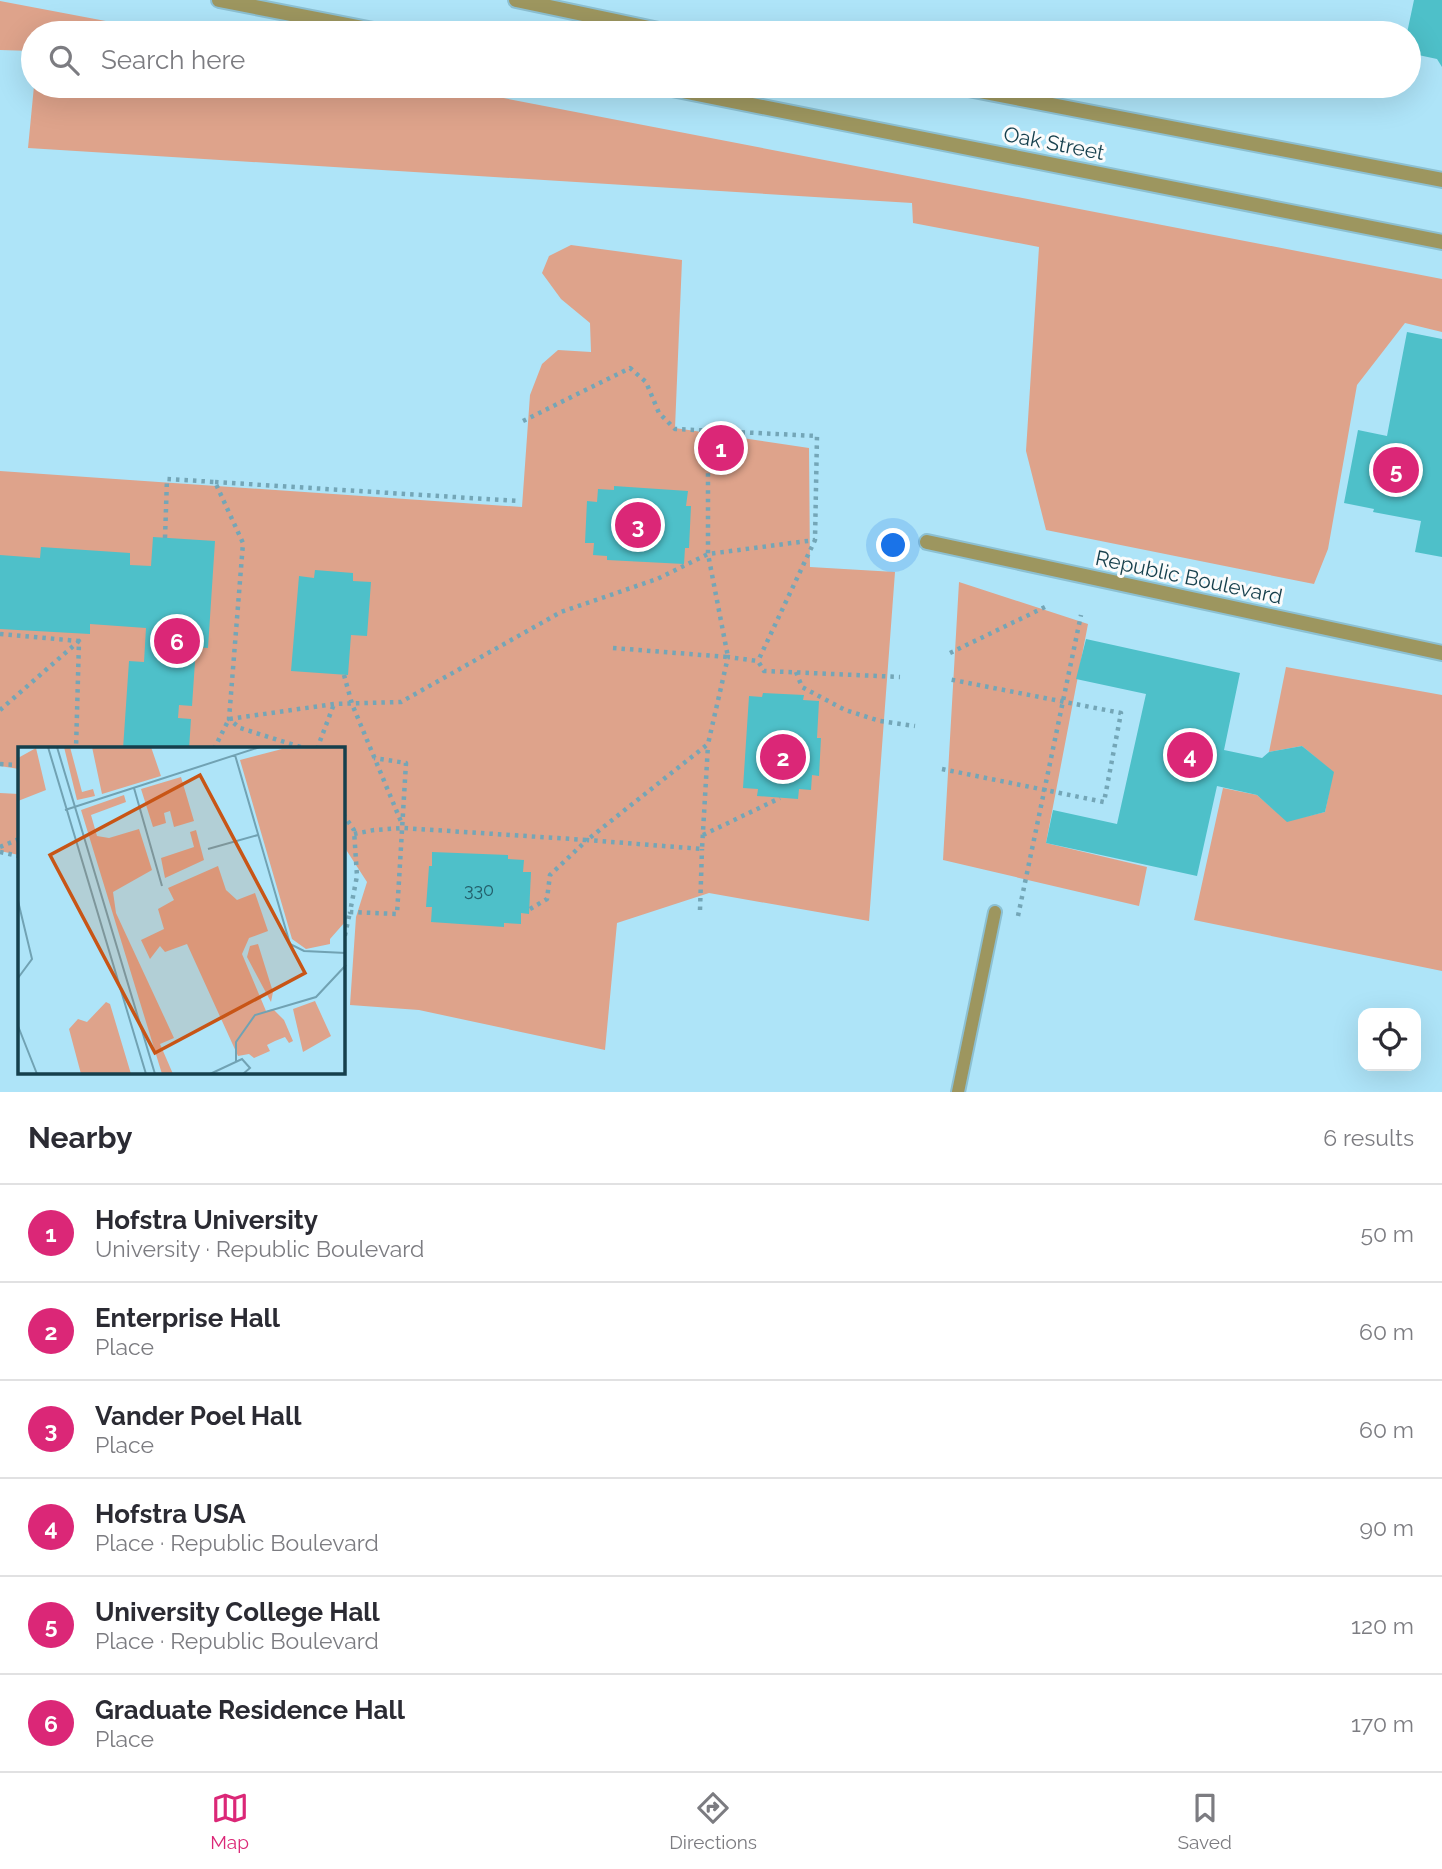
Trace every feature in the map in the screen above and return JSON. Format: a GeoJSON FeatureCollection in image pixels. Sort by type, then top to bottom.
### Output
{"type":"FeatureCollection","features":[{"type":"Feature","properties":{"kind":"street"},"geometry":{"type":"LineString","coordinates":[[219,0],[327,21]]}},
{"type":"Feature","properties":{"kind":"street"},"geometry":{"type":"LineString","coordinates":[[516,0],[616,21]]}},
{"type":"Feature","properties":{"kind":"street","name":"Oak Street"},"geometry":{"type":"LineString","coordinates":[[731,98],[1442,242]]}},
{"type":"Feature","properties":{"kind":"street","name":"Oak Street"},"geometry":{"type":"LineString","coordinates":[[1015,98],[1442,180]]}},
{"type":"Feature","properties":{"kind":"street","name":"Republic Boulevard"},"geometry":{"type":"LineString","coordinates":[[927,542],[1442,653]]}},
{"type":"Feature","properties":{"kind":"lane"},"geometry":{"type":"LineString","coordinates":[[958,1092],[995,912]]}},
{"type":"Feature","properties":{"kind":"path"},"geometry":{"type":"LineString","coordinates":[[523,421],[630,368],[646,382],[659,413],[675,429],[817,436],[815,540],[758,661]]}},
{"type":"Feature","properties":{"kind":"path"},"geometry":{"type":"LineString","coordinates":[[699,911],[708,744],[728,657],[708,554],[708,431]]}},
{"type":"Feature","properties":{"kind":"path"},"geometry":{"type":"LineString","coordinates":[[165,538],[167,479],[518,501]]}},
{"type":"Feature","properties":{"kind":"path"},"geometry":{"type":"LineString","coordinates":[[215,482],[243,543],[229,719],[215,747]]}},
{"type":"Feature","properties":{"kind":"path"},"geometry":{"type":"LineString","coordinates":[[229,719],[334,704],[401,702],[561,612],[657,579],[708,554],[815,540]]}},
{"type":"Feature","properties":{"kind":"path"},"geometry":{"type":"LineString","coordinates":[[950,653],[1045,607]]}},
{"type":"Feature","properties":{"kind":"path"},"geometry":{"type":"LineString","coordinates":[[1018,916],[1080,615]]}},
{"type":"Feature","properties":{"kind":"path"},"geometry":{"type":"LineString","coordinates":[[0,634],[79,641]]}},
{"type":"Feature","properties":{"kind":"path"},"geometry":{"type":"LineString","coordinates":[[0,710],[79,641]]}},
{"type":"Feature","properties":{"kind":"path"},"geometry":{"type":"LineString","coordinates":[[76,747],[79,641]]}},
{"type":"Feature","properties":{"kind":"path"},"geometry":{"type":"LineString","coordinates":[[613,648],[758,661]]}},
{"type":"Feature","properties":{"kind":"path"},"geometry":{"type":"LineString","coordinates":[[758,661],[764,671],[900,677]]}},
{"type":"Feature","properties":{"kind":"path"},"geometry":{"type":"LineString","coordinates":[[796,673],[802,687],[854,714],[915,726]]}},
{"type":"Feature","properties":{"kind":"path"},"geometry":{"type":"LineString","coordinates":[[344,675],[352,704],[403,828]]}},
{"type":"Feature","properties":{"kind":"path"},"geometry":{"type":"LineString","coordinates":[[942,769],[1104,802],[1121,713],[948,679]]}},
{"type":"Feature","properties":{"kind":"path"},"geometry":{"type":"LineString","coordinates":[[318,747],[334,704]]}},
{"type":"Feature","properties":{"kind":"path"},"geometry":{"type":"LineString","coordinates":[[229,719],[240,729],[300,747]]}},
{"type":"Feature","properties":{"kind":"path"},"geometry":{"type":"LineString","coordinates":[[530,909],[547,899],[550,875],[587,840],[708,744]]}},
{"type":"Feature","properties":{"kind":"path"},"geometry":{"type":"LineString","coordinates":[[350,912],[397,914],[406,763],[374,758]]}},
{"type":"Feature","properties":{"kind":"path"},"geometry":{"type":"LineString","coordinates":[[0,764],[18,765]]}},
{"type":"Feature","properties":{"kind":"path"},"geometry":{"type":"LineString","coordinates":[[703,835],[780,798]]}},
{"type":"Feature","properties":{"kind":"path"},"geometry":{"type":"LineString","coordinates":[[345,817],[354,830],[357,876],[345,935]]}},
{"type":"Feature","properties":{"kind":"path"},"geometry":{"type":"LineString","coordinates":[[354,834],[403,828],[702,849]]}},
{"type":"Feature","properties":{"kind":"path"},"geometry":{"type":"LineString","coordinates":[[0,847],[18,839]]}},
{"type":"Feature","properties":{"kind":"path"},"geometry":{"type":"LineString","coordinates":[[0,852],[18,856]]}},
{"type":"Feature","properties":{"kind":"shaded area"},"geometry":{"type":"Polygon","coordinates":[[[0,1],[106,21],[21,21],[21,51],[0,50],[0,1]]]}},
{"type":"Feature","properties":{"kind":"shaded area"},"geometry":{"type":"Polygon","coordinates":[[[33,98],[503,98],[1442,279],[1442,332],[1405,323],[1357,385],[1328,549],[1314,584],[1046,530],[1026,451],[1039,247],[913,223],[912,203],[28,148],[33,98]]]}},
{"type":"Feature","properties":{"kind":"shaded area"},"geometry":{"type":"Polygon","coordinates":[[[571,245],[682,260],[675,428],[809,448],[810,567],[895,572],[869,921],[709,893],[617,923],[605,1050],[419,1010],[350,1005],[356,917],[367,882],[345,848],[345,747],[18,747],[18,769],[0,766],[0,471],[522,507],[530,395],[542,364],[558,350],[591,352],[590,323],[561,299],[542,273],[549,256],[571,245]]]}},
{"type":"Feature","properties":{"kind":"shaded area"},"geometry":{"type":"Polygon","coordinates":[[[959,582],[1088,624],[1046,843],[1147,867],[1139,906],[943,860],[959,582]]]}},
{"type":"Feature","properties":{"kind":"shaded area"},"geometry":{"type":"Polygon","coordinates":[[[1286,667],[1442,695],[1442,971],[1194,920],[1223,788],[1257,795],[1287,821],[1325,812],[1333,772],[1302,746],[1269,752],[1286,667]]]}},
{"type":"Feature","properties":{"kind":"shaded area"},"geometry":{"type":"Polygon","coordinates":[[[0,793],[18,794],[18,855],[0,851],[0,793]]]}},
{"type":"Feature","properties":{"kind":"building"},"geometry":{"type":"Polygon","coordinates":[[[1414,0],[1442,0],[1442,67],[1437,59],[1421,56],[1421,21],[1410,21],[1414,0]]]}},
{"type":"Feature","properties":{"kind":"building"},"geometry":{"type":"Polygon","coordinates":[[[1407,332],[1442,339],[1442,557],[1415,552],[1421,521],[1373,512],[1374,509],[1344,503],[1358,430],[1387,436],[1407,332]]]}},
{"type":"Feature","properties":{"kind":"building"},"geometry":{"type":"Polygon","coordinates":[[[614,486],[688,491],[686,506],[691,506],[689,548],[685,548],[684,564],[607,560],[607,556],[593,555],[594,543],[585,543],[587,501],[597,502],[598,489],[614,490],[614,486]]]}},
{"type":"Feature","properties":{"kind":"building"},"geometry":{"type":"Polygon","coordinates":[[[153,537],[215,541],[208,648],[196,647],[192,706],[179,705],[178,718],[191,719],[189,747],[123,747],[129,661],[144,662],[146,628],[90,624],[90,634],[0,629],[0,555],[40,558],[41,547],[130,553],[130,565],[151,566],[153,537]]]}},
{"type":"Feature","properties":{"kind":"building"},"geometry":{"type":"Polygon","coordinates":[[[315,570],[353,573],[353,581],[371,582],[367,636],[351,635],[348,675],[291,671],[299,576],[314,578],[315,570]]]}},
{"type":"Feature","properties":{"kind":"building"},"geometry":{"type":"Polygon","coordinates":[[[1086,639],[1240,673],[1224,750],[1262,758],[1269,752],[1302,746],[1334,772],[1325,812],[1287,822],[1257,795],[1217,786],[1197,876],[1046,843],[1053,810],[1117,824],[1146,694],[1076,679],[1086,639]]]}},
{"type":"Feature","properties":{"kind":"building"},"geometry":{"type":"Polygon","coordinates":[[[763,693],[804,695],[803,700],[819,701],[819,776],[812,775],[811,790],[799,789],[798,799],[757,796],[758,789],[743,788],[749,696],[762,697],[763,693]]]}},
{"type":"Feature","properties":{"kind":"building"},"geometry":{"type":"Polygon","coordinates":[[[432,852],[508,855],[508,859],[524,860],[523,872],[531,872],[529,914],[521,913],[521,924],[504,923],[504,927],[431,922],[432,907],[426,907],[432,852]]]}},
{"type":"Feature","properties":{"kind":"place","name":"Hofstra University"},"geometry":{"type":"Point","coordinates":[721,448]}},
{"type":"Feature","properties":{"kind":"place","name":"University College Hall"},"geometry":{"type":"Point","coordinates":[1396,470]}},
{"type":"Feature","properties":{"kind":"place","name":"Vander Poel Hall"},"geometry":{"type":"Point","coordinates":[638,525]}},
{"type":"Feature","properties":{"kind":"place","name":"Graduate Residence Hall"},"geometry":{"type":"Point","coordinates":[177,641]}},
{"type":"Feature","properties":{"kind":"place","name":"Hofstra USA"},"geometry":{"type":"Point","coordinates":[1190,755]}},
{"type":"Feature","properties":{"kind":"place","name":"Enterprise Hall"},"geometry":{"type":"Point","coordinates":[783,757]}}]}
